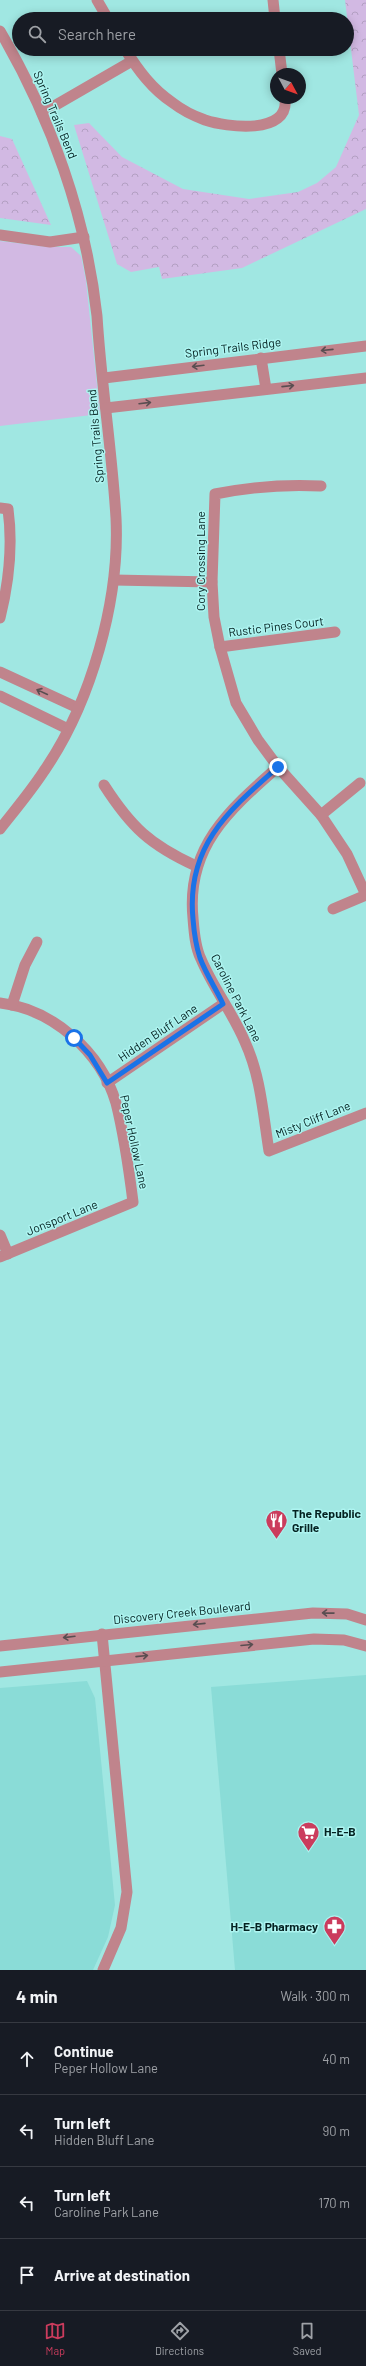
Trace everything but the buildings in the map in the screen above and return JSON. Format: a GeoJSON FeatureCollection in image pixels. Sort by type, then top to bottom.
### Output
{"type":"FeatureCollection","features":[{"type":"Feature","properties":{"kind":"street"},"geometry":{"type":"LineString","coordinates":[[97,0],[104,12]]}},
{"type":"Feature","properties":{"kind":"street"},"geometry":{"type":"LineString","coordinates":[[273,0],[275,12]]}},
{"type":"Feature","properties":{"kind":"street","name":"Spring Trails Bend"},"geometry":{"type":"LineString","coordinates":[[0,31],[12,51]]}},
{"type":"Feature","properties":{"kind":"street","name":"Spring Trails Bend"},"geometry":{"type":"LineString","coordinates":[[0,829],[45,770],[68,729],[88,682],[105,628],[114,580],[116,519],[94,284],[84,238],[72,193],[42,113],[15,56]]}},
{"type":"Feature","properties":{"kind":"street"},"geometry":{"type":"LineString","coordinates":[[129,56],[156,91],[178,107],[205,120],[225,125],[265,125],[272,123],[278,117],[283,111],[284,104]]}},
{"type":"Feature","properties":{"kind":"street"},"geometry":{"type":"LineString","coordinates":[[280,56],[281,68]]}},
{"type":"Feature","properties":{"kind":"street"},"geometry":{"type":"LineString","coordinates":[[42,113],[132,61]]}},
{"type":"Feature","properties":{"kind":"street"},"geometry":{"type":"LineString","coordinates":[[0,235],[50,242],[84,238]]}},
{"type":"Feature","properties":{"kind":"street","name":"Spring Trails Ridge"},"geometry":{"type":"LineString","coordinates":[[104,378],[366,346]]}},
{"type":"Feature","properties":{"kind":"street"},"geometry":{"type":"LineString","coordinates":[[260,358],[266,389]]}},
{"type":"Feature","properties":{"kind":"street"},"geometry":{"type":"LineString","coordinates":[[106,408],[366,378]]}},
{"type":"Feature","properties":{"kind":"street","name":"Cory Crossing Lane"},"geometry":{"type":"LineString","coordinates":[[322,486],[297,484],[246,488],[215,494],[212,582],[214,617],[220,647],[236,703],[258,740],[278,767],[322,815],[347,854],[366,895]]}},
{"type":"Feature","properties":{"kind":"street"},"geometry":{"type":"LineString","coordinates":[[0,618],[7,590],[11,534],[4,508]]}},
{"type":"Feature","properties":{"kind":"street"},"geometry":{"type":"LineString","coordinates":[[114,580],[212,582]]}},
{"type":"Feature","properties":{"kind":"street","name":"Rustic Pines Court"},"geometry":{"type":"LineString","coordinates":[[220,647],[335,632]]}},
{"type":"Feature","properties":{"kind":"street"},"geometry":{"type":"LineString","coordinates":[[0,672],[78,708]]}},
{"type":"Feature","properties":{"kind":"street"},"geometry":{"type":"LineString","coordinates":[[0,696],[68,729]]}},
{"type":"Feature","properties":{"kind":"street","name":"Caroline Park Lane"},"geometry":{"type":"LineString","coordinates":[[269,1151],[260,1084],[245,1041],[223,1004],[200,958],[194,932],[191,903],[196,866],[211,835],[234,805],[278,767]]}},
{"type":"Feature","properties":{"kind":"street"},"geometry":{"type":"LineString","coordinates":[[322,815],[360,783]]}},
{"type":"Feature","properties":{"kind":"street"},"geometry":{"type":"LineString","coordinates":[[104,785],[122,814],[141,833],[166,852],[196,866]]}},
{"type":"Feature","properties":{"kind":"street"},"geometry":{"type":"LineString","coordinates":[[333,909],[366,895]]}},
{"type":"Feature","properties":{"kind":"street"},"geometry":{"type":"LineString","coordinates":[[12,1005],[25,965],[38,942]]}},
{"type":"Feature","properties":{"kind":"street","name":"Peper Hollow Lane"},"geometry":{"type":"LineString","coordinates":[[0,1004],[12,1005],[56,1023],[74,1038],[90,1055],[107,1083],[116,1103],[133,1202]]}},
{"type":"Feature","properties":{"kind":"street","name":"Hidden Bluff Lane"},"geometry":{"type":"LineString","coordinates":[[107,1083],[223,1004]]}},
{"type":"Feature","properties":{"kind":"street","name":"Misty Cliff Lane"},"geometry":{"type":"LineString","coordinates":[[269,1151],[366,1112]]}},
{"type":"Feature","properties":{"kind":"street","name":"Jonsport Lane"},"geometry":{"type":"LineString","coordinates":[[4,1255],[133,1202]]}},
{"type":"Feature","properties":{"kind":"street"},"geometry":{"type":"LineString","coordinates":[[0,1235],[4,1255]]}},
{"type":"Feature","properties":{"kind":"street","name":"Discovery Creek Boulevard"},"geometry":{"type":"LineString","coordinates":[[0,1646],[102,1634],[313,1613],[347,1614],[366,1620]]}},
{"type":"Feature","properties":{"kind":"street"},"geometry":{"type":"LineString","coordinates":[[102,1634],[127,1892],[121,1928],[103,1970]]}},
{"type":"Feature","properties":{"kind":"street"},"geometry":{"type":"LineString","coordinates":[[0,1672],[314,1639],[344,1640],[366,1646]]}},
{"type":"Feature","properties":{"kind":"shaded area"},"geometry":{"type":"Polygon","coordinates":[[[366,1675],[366,1970],[235,1970],[211,1687],[366,1675]]]}},
{"type":"Feature","properties":{"kind":"shaded area"},"geometry":{"type":"Polygon","coordinates":[[[87,1681],[95,1698],[115,1905],[108,1937],[93,1970],[0,1970],[0,1688],[87,1681]]]}},
{"type":"Feature","properties":{"kind":"green space"},"geometry":{"type":"Polygon","coordinates":[[[345,0],[366,0],[366,209],[242,268],[162,279],[159,267],[131,272],[117,264],[74,125],[89,123],[122,157],[183,189],[249,199],[298,192],[317,183],[336,167],[359,115],[352,56],[354,56],[354,12],[346,12],[345,0]]]}},
{"type":"Feature","properties":{"kind":"green space"},"geometry":{"type":"Polygon","coordinates":[[[0,136],[12,139],[51,225],[0,218],[0,136]]]}},
{"type":"Feature","properties":{"kind":"green space"},"geometry":{"type":"Polygon","coordinates":[[[0,241],[48,247],[71,247],[81,256],[86,281],[100,414],[0,426],[0,241]]]}},
{"type":"Feature","properties":{"kind":"place","name":"The Republic Grille"},"geometry":{"type":"Point","coordinates":[276,1540]}},
{"type":"Feature","properties":{"kind":"place","name":"H-E-B"},"geometry":{"type":"Point","coordinates":[309,1852]}},
{"type":"Feature","properties":{"kind":"place","name":"H-E-B Pharmacy"},"geometry":{"type":"Point","coordinates":[334,1946]}},
{"type":"Feature","properties":{"kind":"route"},"geometry":{"type":"LineString","coordinates":[[74,1038],[90,1055],[102,1072],[107,1083],[223,1004],[200,958],[194,932],[191,903],[196,866],[211,835],[234,805],[278,767]]}}]}
